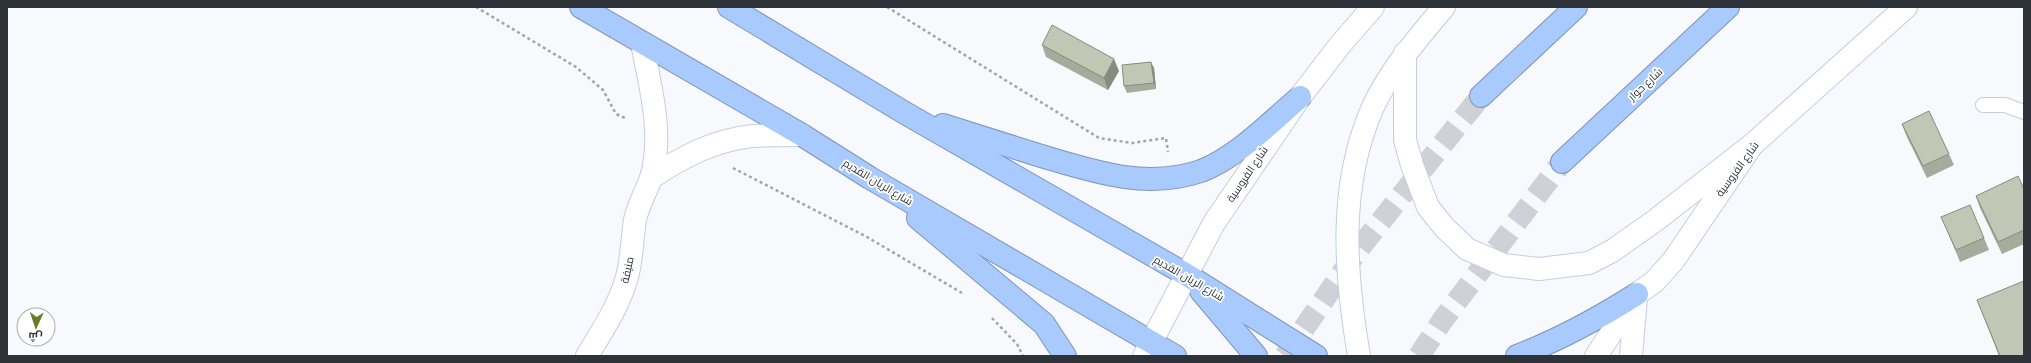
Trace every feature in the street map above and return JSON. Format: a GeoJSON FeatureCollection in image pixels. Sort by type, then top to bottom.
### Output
{"type":"FeatureCollection","features":[{"type":"Feature","properties":{"kind":"highway","name":"شارع الريان القديم"},"geometry":{"type":"LineString","coordinates":[[581,7],[802,135],[1147,349],[1175,356]]}},
{"type":"Feature","properties":{"kind":"highway"},"geometry":{"type":"LineString","coordinates":[[1481,96],[1576,7]]}},
{"type":"Feature","properties":{"kind":"highway","name":"شارع حوار"},"geometry":{"type":"LineString","coordinates":[[1562,162],[1728,7]]}},
{"type":"Feature","properties":{"kind":"highway","name":"شارع الريان القديم"},"geometry":{"type":"LineString","coordinates":[[731,8],[905,113],[1187,275],[1316,356]]}},
{"type":"Feature","properties":{"kind":"highway"},"geometry":{"type":"LineString","coordinates":[[905,113],[1112,176],[1146,180],[1173,178],[1202,170],[1239,149],[1300,97]]}},
{"type":"Feature","properties":{"kind":"highway"},"geometry":{"type":"LineString","coordinates":[[870,178],[1044,324],[1065,356]]}},
{"type":"Feature","properties":{"kind":"highway"},"geometry":{"type":"LineString","coordinates":[[1187,275],[1256,356]]}},
{"type":"Feature","properties":{"kind":"highway"},"geometry":{"type":"LineString","coordinates":[[1517,356],[1540,347],[1599,317],[1637,294]]}},
{"type":"Feature","properties":{"kind":"main road","name":"شارع الفروسية"},"geometry":{"type":"LineString","coordinates":[[1147,349],[1214,223],[1300,97],[1340,45],[1373,7]]}},
{"type":"Feature","properties":{"kind":"main road"},"geometry":{"type":"LineString","coordinates":[[1359,356],[1346,257],[1347,222],[1351,181],[1359,143],[1373,107],[1405,53],[1444,7]]}},
{"type":"Feature","properties":{"kind":"main road","name":"شارع الفروسية"},"geometry":{"type":"LineString","coordinates":[[1596,356],[1637,294],[1654,282],[1673,261],[1752,145],[1906,7]]}},
{"type":"Feature","properties":{"kind":"main road","name":"منيفة"},"geometry":{"type":"LineString","coordinates":[[587,356],[616,308],[622,293],[630,262],[638,209],[651,178],[655,156],[656,133],[654,110],[642,42]]}},
{"type":"Feature","properties":{"kind":"main road"},"geometry":{"type":"LineString","coordinates":[[1405,53],[1405,140],[1412,165],[1428,207],[1444,228],[1467,249],[1504,265],[1539,269],[1589,263],[1612,251],[1656,220],[1752,145]]}},
{"type":"Feature","properties":{"kind":"main road"},"geometry":{"type":"LineString","coordinates":[[651,178],[674,162],[699,150],[725,141],[752,136],[802,135]]}},
{"type":"Feature","properties":{"kind":"main road"},"geometry":{"type":"LineString","coordinates":[[1631,356],[1637,294]]}},
{"type":"Feature","properties":{"kind":"lane"},"geometry":{"type":"LineString","coordinates":[[1983,105],[2005,105],[2024,112]]}},
{"type":"Feature","properties":{"kind":"path"},"geometry":{"type":"LineString","coordinates":[[476,7],[576,67],[604,90],[616,114],[656,133]]}},
{"type":"Feature","properties":{"kind":"path"},"geometry":{"type":"LineString","coordinates":[[887,7],[1099,138],[1132,143],[1166,138],[1173,178]]}},
{"type":"Feature","properties":{"kind":"path"},"geometry":{"type":"LineString","coordinates":[[699,150],[867,236],[968,297]]}},
{"type":"Feature","properties":{"kind":"path"},"geometry":{"type":"LineString","coordinates":[[991,317],[1017,344],[1023,356]]}},
{"type":"Feature","properties":{"kind":"building"},"geometry":{"type":"Polygon","coordinates":[[[1052,25],[1114,59],[1104,78],[1042,45],[1052,25]]]}},
{"type":"Feature","properties":{"kind":"building"},"geometry":{"type":"Polygon","coordinates":[[[1151,62],[1154,83],[1124,86],[1122,65],[1151,62]]]}},
{"type":"Feature","properties":{"kind":"building"},"geometry":{"type":"Polygon","coordinates":[[[1929,111],[1949,154],[1923,166],[1902,124],[1929,111]]]}},
{"type":"Feature","properties":{"kind":"building"},"geometry":{"type":"Polygon","coordinates":[[[2018,176],[2024,189],[2024,230],[1998,242],[1976,196],[2018,176]]]}},
{"type":"Feature","properties":{"kind":"building"},"geometry":{"type":"Polygon","coordinates":[[[1970,205],[1984,238],[1956,250],[1941,217],[1970,205]]]}},
{"type":"Feature","properties":{"kind":"building"},"geometry":{"type":"Polygon","coordinates":[[[2024,281],[2024,356],[2000,356],[1977,300],[2024,281]]]}},
{"type":"Feature","properties":{"kind":"tunnel"},"geometry":{"type":"LineString","coordinates":[[1285,356],[1358,250],[1481,96]]}},
{"type":"Feature","properties":{"kind":"tunnel"},"geometry":{"type":"LineString","coordinates":[[1419,356],[1442,321],[1562,162]]}}]}
